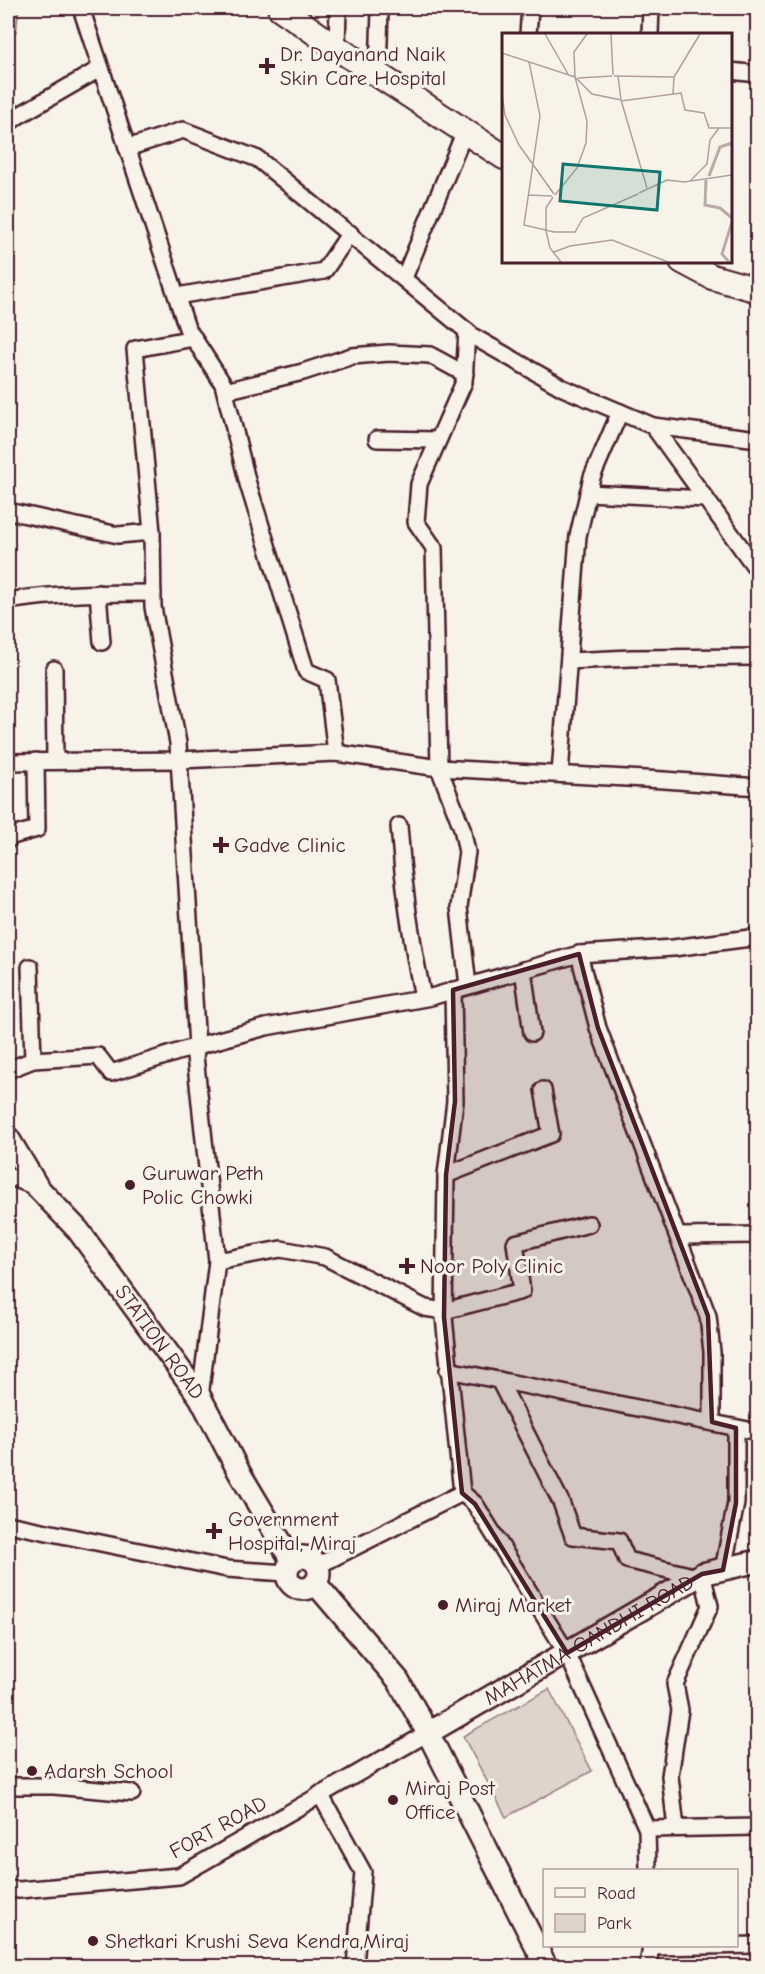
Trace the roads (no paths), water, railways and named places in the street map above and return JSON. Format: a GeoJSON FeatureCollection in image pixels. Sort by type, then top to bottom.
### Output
{"type":"FeatureCollection","features":[{"type":"Feature","properties":{"kind":"main road"},"geometry":{"type":"LineString","coordinates":[[280,8],[502,156]]}},
{"type":"Feature","properties":{"kind":"main road"},"geometry":{"type":"LineString","coordinates":[[683,262],[712,277],[758,290]]}},
{"type":"Feature","properties":{"kind":"main road","name":"STATION ROAD"},"geometry":{"type":"LineString","coordinates":[[8,1138],[38,1188],[78,1230],[200,1397],[289,1567]]}},
{"type":"Feature","properties":{"kind":"main road"},"geometry":{"type":"LineString","coordinates":[[316,1574],[307,1588],[297,1588],[289,1582],[289,1567],[300,1556],[310,1558],[316,1574],[398,1680],[428,1733],[546,1966]]}},
{"type":"Feature","properties":{"kind":"main road","name":"MAHATMA GANDHI ROAD"},"geometry":{"type":"LineString","coordinates":[[428,1733],[707,1574],[758,1561]]}},
{"type":"Feature","properties":{"kind":"street"},"geometry":{"type":"LineString","coordinates":[[81,8],[187,328],[223,384],[249,484],[306,670],[327,680],[336,753]]}},
{"type":"Feature","properties":{"kind":"street"},"geometry":{"type":"LineString","coordinates":[[337,48],[338,8]]}},
{"type":"Feature","properties":{"kind":"street"},"geometry":{"type":"LineString","coordinates":[[378,75],[380,8]]}},
{"type":"Feature","properties":{"kind":"street"},"geometry":{"type":"LineString","coordinates":[[528,33],[530,8]]}},
{"type":"Feature","properties":{"kind":"street"},"geometry":{"type":"LineString","coordinates":[[650,33],[651,8]]}},
{"type":"Feature","properties":{"kind":"street"},"geometry":{"type":"LineString","coordinates":[[8,124],[101,68]]}},
{"type":"Feature","properties":{"kind":"street"},"geometry":{"type":"LineString","coordinates":[[732,71],[758,74]]}},
{"type":"Feature","properties":{"kind":"street"},"geometry":{"type":"LineString","coordinates":[[127,148],[183,130],[258,159],[474,337],[563,388],[653,426],[758,439]]}},
{"type":"Feature","properties":{"kind":"street"},"geometry":{"type":"LineString","coordinates":[[404,278],[465,131]]}},
{"type":"Feature","properties":{"kind":"street"},"geometry":{"type":"LineString","coordinates":[[177,296],[324,271],[350,233]]}},
{"type":"Feature","properties":{"kind":"street"},"geometry":{"type":"LineString","coordinates":[[467,331],[464,382],[419,484],[416,522],[434,548],[439,768],[462,828],[467,852],[459,907],[468,986]]}},
{"type":"Feature","properties":{"kind":"street"},"geometry":{"type":"LineString","coordinates":[[194,339],[135,349],[152,532],[153,607],[178,743],[197,1046],[195,1056],[217,1261],[200,1397]]}},
{"type":"Feature","properties":{"kind":"street"},"geometry":{"type":"LineString","coordinates":[[225,391],[303,372],[352,357],[389,353],[430,355],[465,374]]}},
{"type":"Feature","properties":{"kind":"street"},"geometry":{"type":"LineString","coordinates":[[560,774],[578,537],[592,477],[620,412]]}},
{"type":"Feature","properties":{"kind":"street"},"geometry":{"type":"LineString","coordinates":[[653,426],[758,571]]}},
{"type":"Feature","properties":{"kind":"street"},"geometry":{"type":"LineString","coordinates":[[377,439],[438,440]]}},
{"type":"Feature","properties":{"kind":"street"},"geometry":{"type":"LineString","coordinates":[[588,493],[706,499]]}},
{"type":"Feature","properties":{"kind":"street"},"geometry":{"type":"LineString","coordinates":[[8,511],[118,535],[152,532]]}},
{"type":"Feature","properties":{"kind":"street"},"geometry":{"type":"LineString","coordinates":[[8,601],[32,597],[98,593],[153,593]]}},
{"type":"Feature","properties":{"kind":"street"},"geometry":{"type":"LineString","coordinates":[[98,593],[102,642]]}},
{"type":"Feature","properties":{"kind":"street"},"geometry":{"type":"LineString","coordinates":[[569,661],[758,657]]}},
{"type":"Feature","properties":{"kind":"street"},"geometry":{"type":"LineString","coordinates":[[54,669],[55,761]]}},
{"type":"Feature","properties":{"kind":"street"},"geometry":{"type":"LineString","coordinates":[[8,762],[179,760],[336,753],[439,768],[758,787]]}},
{"type":"Feature","properties":{"kind":"street"},"geometry":{"type":"LineString","coordinates":[[8,840],[12,836],[38,829],[36,761]]}},
{"type":"Feature","properties":{"kind":"street"},"geometry":{"type":"LineString","coordinates":[[399,826],[410,937],[423,998]]}},
{"type":"Feature","properties":{"kind":"street"},"geometry":{"type":"LineString","coordinates":[[8,1070],[33,1060],[98,1056],[111,1073],[197,1046],[266,1028],[423,998],[579,954],[673,948],[758,937]]}},
{"type":"Feature","properties":{"kind":"street"},"geometry":{"type":"LineString","coordinates":[[579,954],[598,1028],[708,1316],[712,1352],[712,1422]]}},
{"type":"Feature","properties":{"kind":"street"},"geometry":{"type":"LineString","coordinates":[[30,967],[33,1060]]}},
{"type":"Feature","properties":{"kind":"street"},"geometry":{"type":"LineString","coordinates":[[523,970],[532,1033]]}},
{"type":"Feature","properties":{"kind":"street"},"geometry":{"type":"LineString","coordinates":[[453,990],[455,1101],[446,1174],[444,1311],[448,1370],[462,1493],[475,1504],[567,1653],[646,1829],[648,1869]]}},
{"type":"Feature","properties":{"kind":"street"},"geometry":{"type":"LineString","coordinates":[[446,1174],[551,1134],[543,1090]]}},
{"type":"Feature","properties":{"kind":"street"},"geometry":{"type":"LineString","coordinates":[[8,1176],[38,1188]]}},
{"type":"Feature","properties":{"kind":"street"},"geometry":{"type":"LineString","coordinates":[[217,1261],[281,1249],[325,1257],[425,1308],[444,1311],[522,1291],[515,1243],[589,1224]]}},
{"type":"Feature","properties":{"kind":"street"},"geometry":{"type":"LineString","coordinates":[[678,1236],[758,1235]]}},
{"type":"Feature","properties":{"kind":"street"},"geometry":{"type":"LineString","coordinates":[[448,1370],[758,1432]]}},
{"type":"Feature","properties":{"kind":"street"},"geometry":{"type":"LineString","coordinates":[[499,1380],[561,1502],[573,1536],[619,1541],[627,1560],[707,1574]]}},
{"type":"Feature","properties":{"kind":"street"},"geometry":{"type":"LineString","coordinates":[[676,1828],[670,1776],[680,1710],[675,1684],[710,1606],[707,1574],[736,1503],[736,1428]]}},
{"type":"Feature","properties":{"kind":"street"},"geometry":{"type":"LineString","coordinates":[[316,1574],[462,1493]]}},
{"type":"Feature","properties":{"kind":"street"},"geometry":{"type":"LineString","coordinates":[[8,1524],[227,1569],[289,1567]]}},
{"type":"Feature","properties":{"kind":"street","name":"FORT ROAD"},"geometry":{"type":"LineString","coordinates":[[8,1889],[19,1890],[179,1876],[428,1733]]}},
{"type":"Feature","properties":{"kind":"street"},"geometry":{"type":"LineString","coordinates":[[8,1786],[54,1786],[132,1793]]}},
{"type":"Feature","properties":{"kind":"street"},"geometry":{"type":"LineString","coordinates":[[320,1794],[363,1872],[355,1966]]}},
{"type":"Feature","properties":{"kind":"street"},"geometry":{"type":"LineString","coordinates":[[646,1829],[758,1827]]}},
{"type":"Feature","properties":{"kind":"street"},"geometry":{"type":"LineString","coordinates":[[738,1946],[758,1946]]}},
{"type":"Feature","properties":{"kind":"street"},"geometry":{"type":"LineString","coordinates":[[648,1966],[651,1947]]}},
{"type":"Feature","properties":{"kind":"place","name":"Dr. Dayanand Naik Skin Care Hospital"},"geometry":{"type":"Point","coordinates":[267,66]}},
{"type":"Feature","properties":{"kind":"place","name":"Gadve Clinic"},"geometry":{"type":"Point","coordinates":[221,845]}},
{"type":"Feature","properties":{"kind":"place","name":"Guruwar Peth Polic Chowki"},"geometry":{"type":"Point","coordinates":[130,1185]}},
{"type":"Feature","properties":{"kind":"place","name":"Noor Poly Clinic"},"geometry":{"type":"Point","coordinates":[407,1266]}},
{"type":"Feature","properties":{"kind":"place","name":"Government Hospital, Miraj"},"geometry":{"type":"Point","coordinates":[214,1531]}},
{"type":"Feature","properties":{"kind":"place","name":"Miraj Market"},"geometry":{"type":"Point","coordinates":[443,1605]}},
{"type":"Feature","properties":{"kind":"place","name":"Adarsh School"},"geometry":{"type":"Point","coordinates":[32,1771]}},
{"type":"Feature","properties":{"kind":"place","name":"Miraj Post Office"},"geometry":{"type":"Point","coordinates":[393,1800]}},
{"type":"Feature","properties":{"kind":"place","name":"Shetkari Krushi Seva Kendra,Miraj"},"geometry":{"type":"Point","coordinates":[93,1941]}}]}
